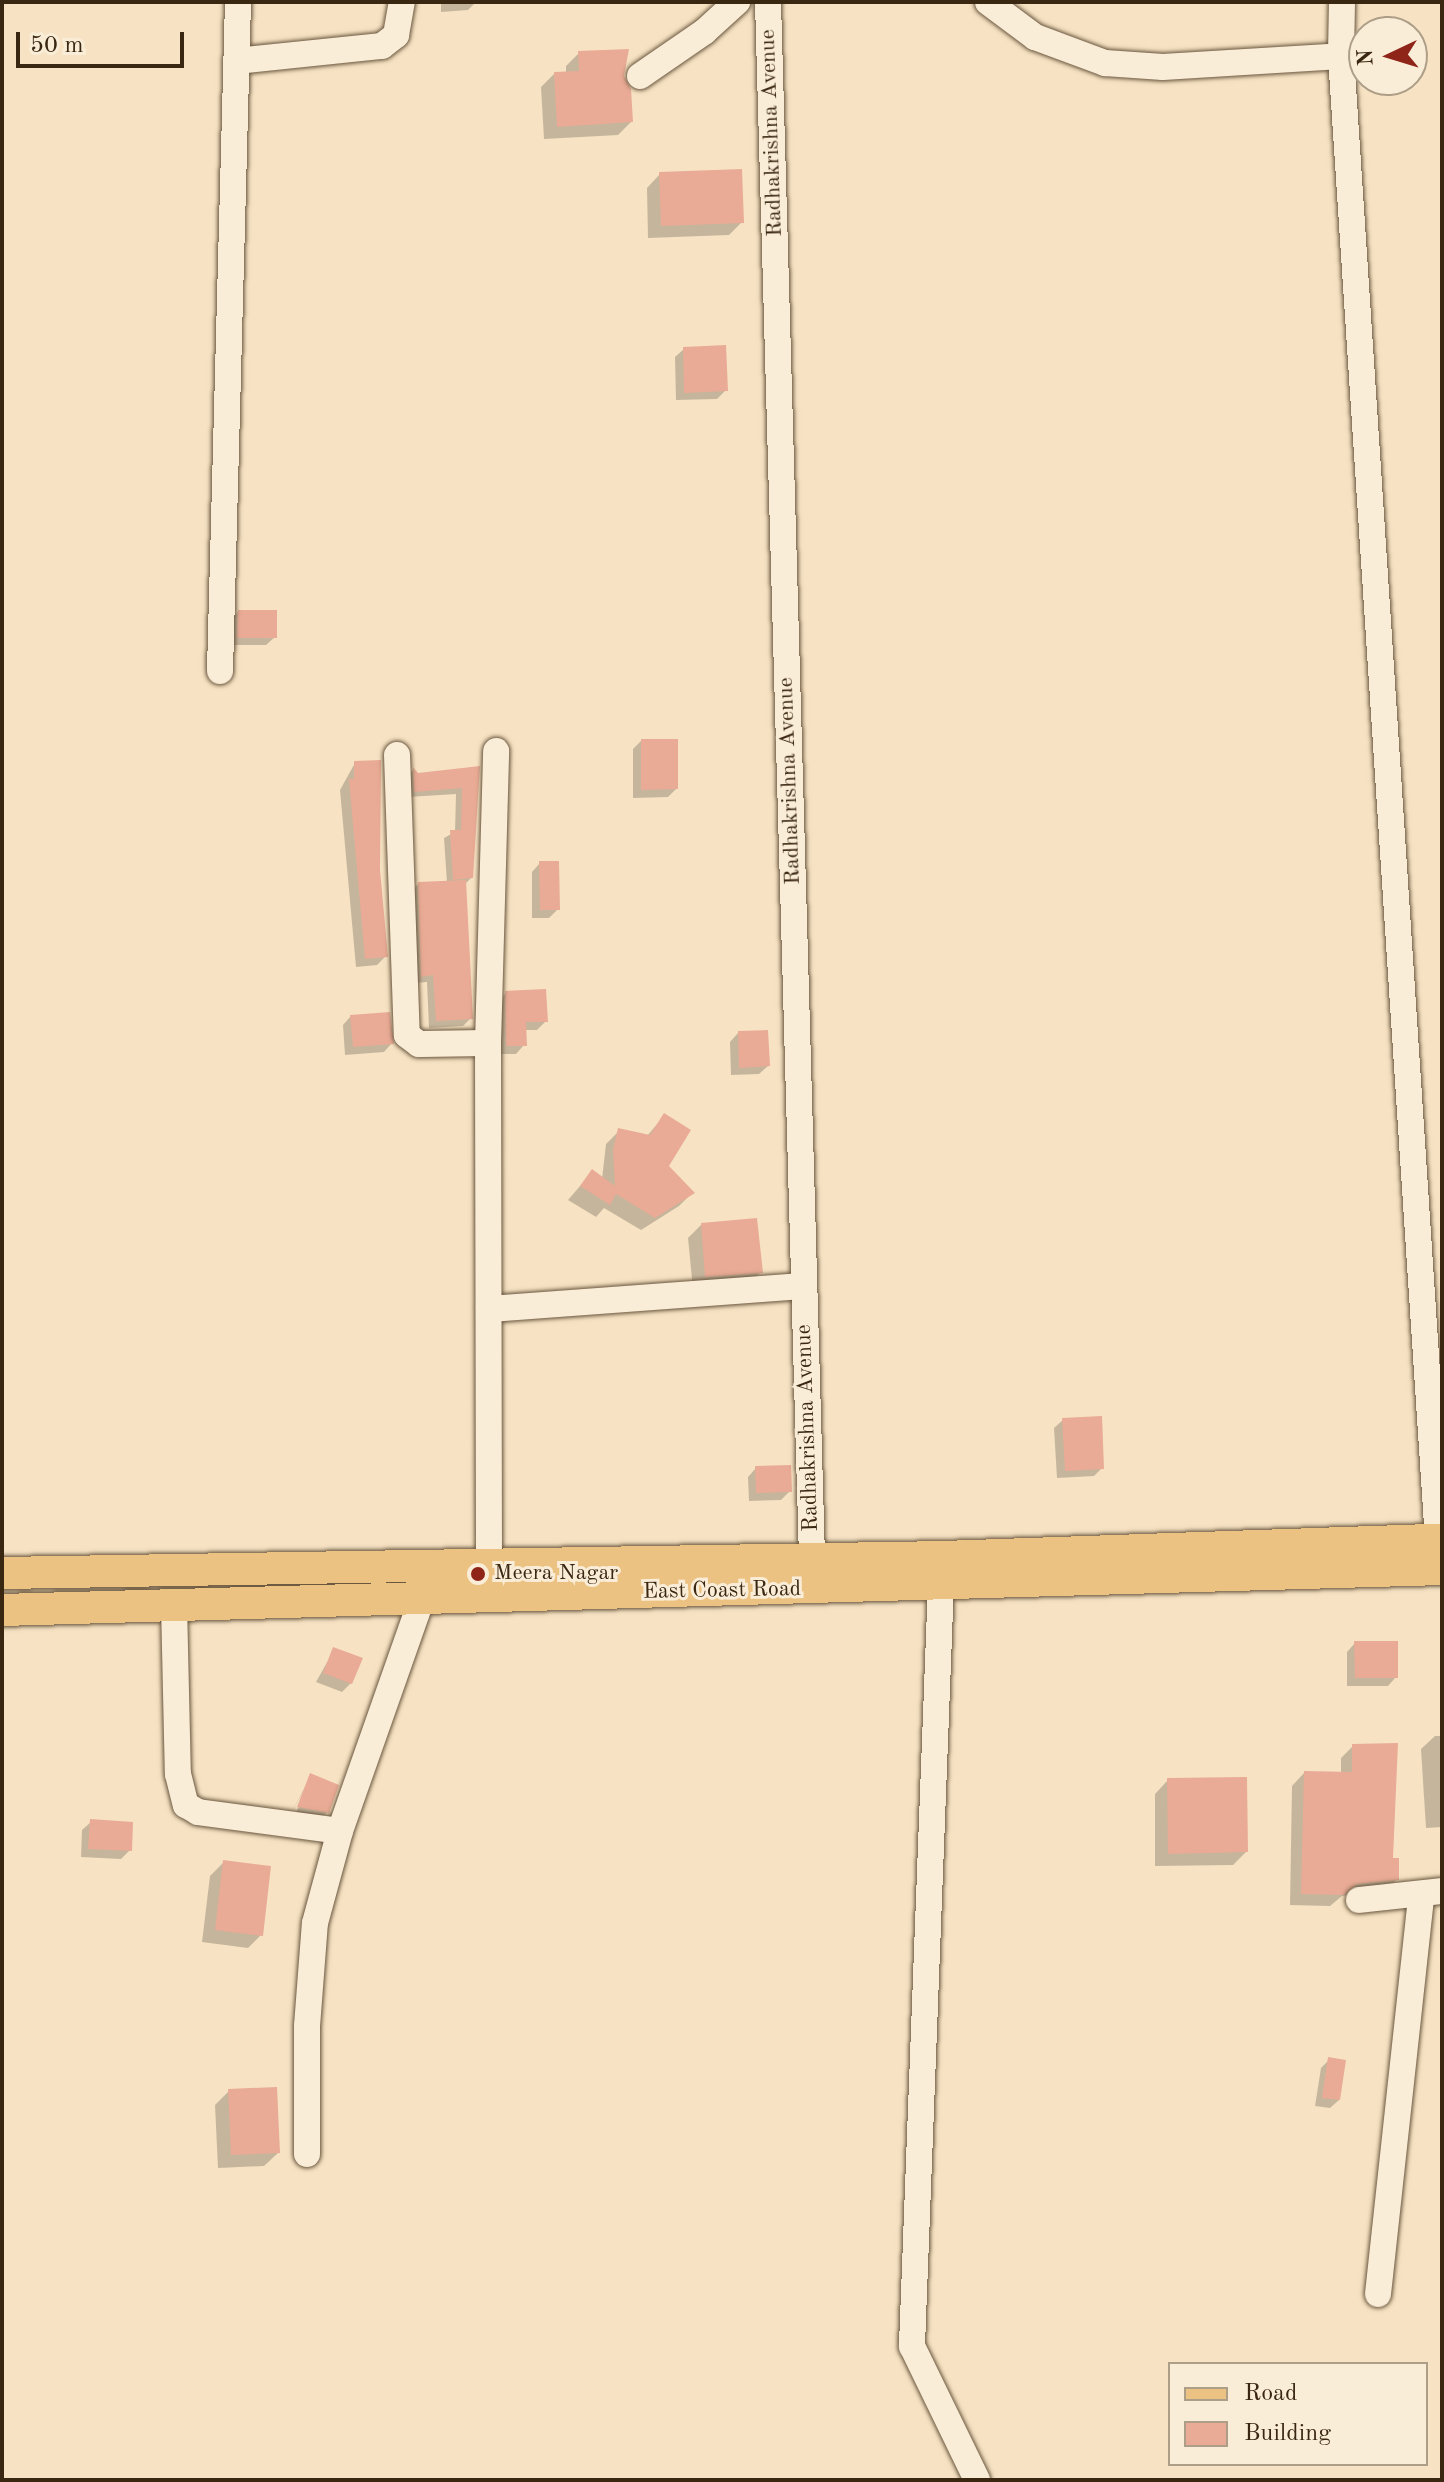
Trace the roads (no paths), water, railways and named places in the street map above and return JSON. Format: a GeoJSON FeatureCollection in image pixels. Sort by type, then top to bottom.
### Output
{"type":"FeatureCollection","features":[{"type":"Feature","properties":{"kind":"main road","name":"East Coast Road"},"geometry":{"type":"LineString","coordinates":[[2,1573],[1441,1550]]}},
{"type":"Feature","properties":{"kind":"main road","name":"East Coast Road"},"geometry":{"type":"LineString","coordinates":[[2,1610],[941,1583],[1441,1550]]}},
{"type":"Feature","properties":{"kind":"street"},"geometry":{"type":"LineString","coordinates":[[220,671],[238,2]]}},
{"type":"Feature","properties":{"kind":"street"},"geometry":{"type":"LineString","coordinates":[[236,61],[382,46],[396,35],[402,2]]}},
{"type":"Feature","properties":{"kind":"street"},"geometry":{"type":"LineString","coordinates":[[640,76],[704,32],[737,2]]}},
{"type":"Feature","properties":{"kind":"street","name":"Radhakrishna Avenue"},"geometry":{"type":"LineString","coordinates":[[768,2],[812,1559]]}},
{"type":"Feature","properties":{"kind":"street"},"geometry":{"type":"LineString","coordinates":[[988,2],[1035,37],[1071,54],[1105,63],[1163,67],[1341,56]]}},
{"type":"Feature","properties":{"kind":"street"},"geometry":{"type":"LineString","coordinates":[[1342,2],[1341,56],[1441,1550]]}},
{"type":"Feature","properties":{"kind":"street"},"geometry":{"type":"LineString","coordinates":[[489,1563],[488,1043],[496,751]]}},
{"type":"Feature","properties":{"kind":"street"},"geometry":{"type":"LineString","coordinates":[[397,755],[407,1035],[419,1044],[488,1043]]}},
{"type":"Feature","properties":{"kind":"street"},"geometry":{"type":"LineString","coordinates":[[489,1309],[803,1286]]}},
{"type":"Feature","properties":{"kind":"street"},"geometry":{"type":"LineString","coordinates":[[941,1583],[912,2346],[977,2480]]}},
{"type":"Feature","properties":{"kind":"street"},"geometry":{"type":"LineString","coordinates":[[307,2154],[307,2026],[315,1923],[340,1831],[422,1598]]}},
{"type":"Feature","properties":{"kind":"street"},"geometry":{"type":"LineString","coordinates":[[174,1604],[178,1774],[186,1805],[198,1812],[340,1831]]}},
{"type":"Feature","properties":{"kind":"street"},"geometry":{"type":"LineString","coordinates":[[1359,1900],[1431,1893],[1378,2294]]}},
{"type":"Feature","properties":{"kind":"place","name":"Meera Nagar"},"geometry":{"type":"Point","coordinates":[478,1574]}}]}
